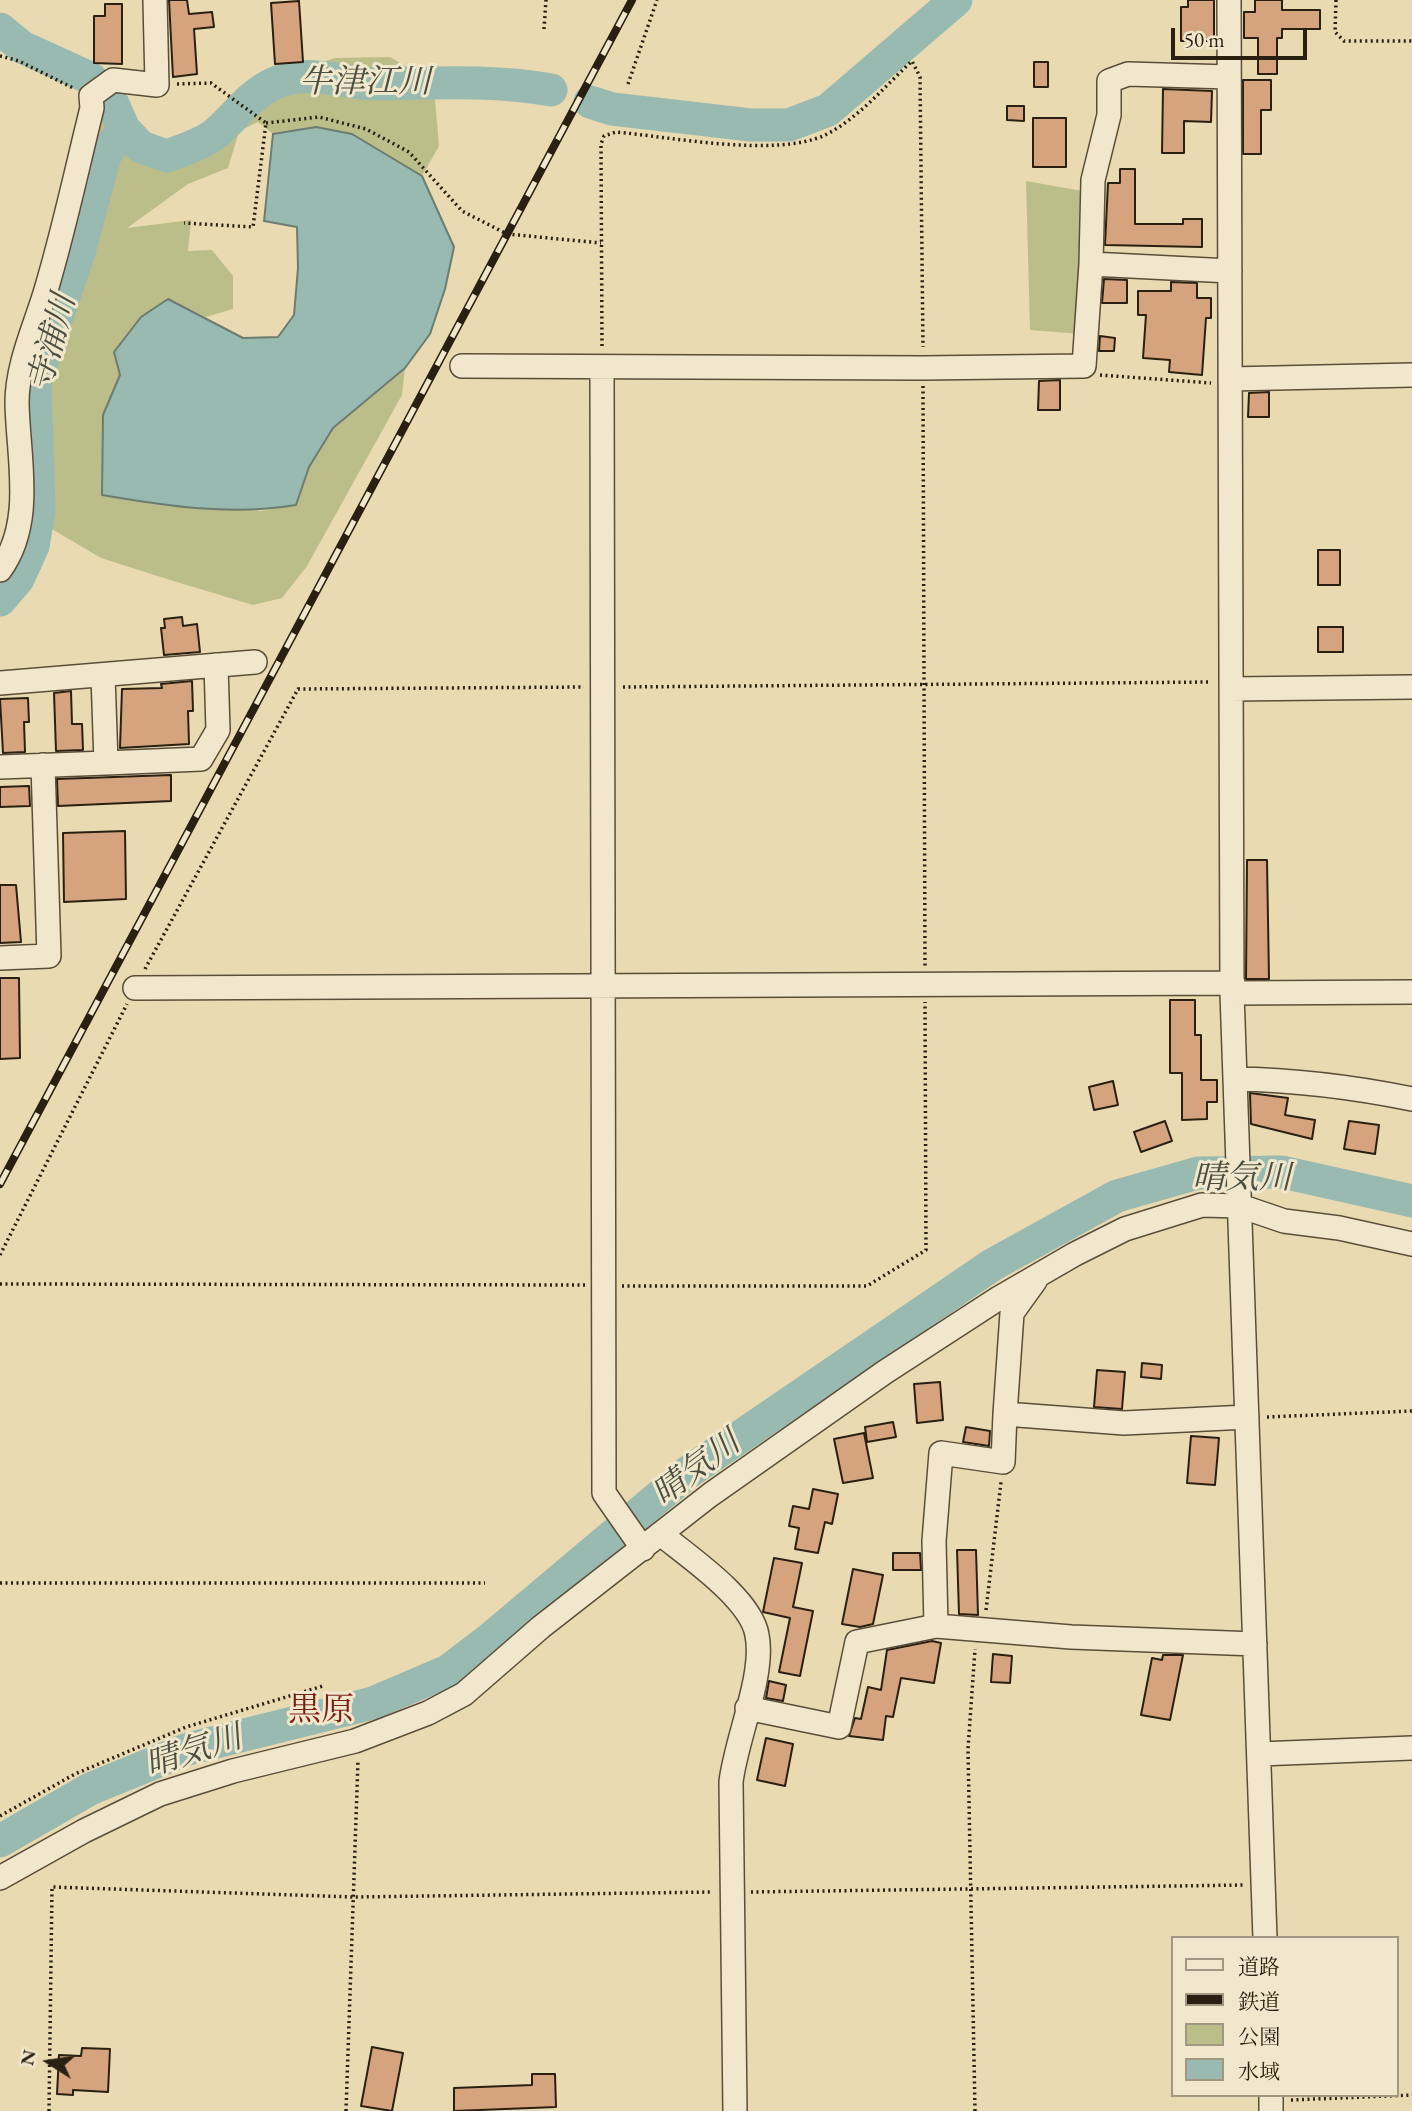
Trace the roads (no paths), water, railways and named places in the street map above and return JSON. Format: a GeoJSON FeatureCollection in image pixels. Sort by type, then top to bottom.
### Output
{"type":"FeatureCollection","features":[{"type":"Feature","properties":{"kind":"street"},"geometry":{"type":"LineString","coordinates":[[0,570],[13,548],[20,516],[22,481],[17,401],[21,368],[50,275],[99,89],[113,80],[157,85],[155,0]]}},
{"type":"Feature","properties":{"kind":"street"},"geometry":{"type":"LineString","coordinates":[[1229,0],[1233,988],[1265,1936]]}},
{"type":"Feature","properties":{"kind":"street"},"geometry":{"type":"LineString","coordinates":[[462,366],[1084,366],[1093,180],[1109,115],[1109,81],[1128,74],[1229,76]]}},
{"type":"Feature","properties":{"kind":"street"},"geometry":{"type":"LineString","coordinates":[[1091,264],[1230,271]]}},
{"type":"Feature","properties":{"kind":"street"},"geometry":{"type":"LineString","coordinates":[[602,367],[604,1493],[640,1545]]}},
{"type":"Feature","properties":{"kind":"street"},"geometry":{"type":"LineString","coordinates":[[1230,379],[1412,375]]}},
{"type":"Feature","properties":{"kind":"street"},"geometry":{"type":"LineString","coordinates":[[0,683],[255,662]]}},
{"type":"Feature","properties":{"kind":"street"},"geometry":{"type":"LineString","coordinates":[[0,767],[201,759],[218,730],[216,666]]}},
{"type":"Feature","properties":{"kind":"street"},"geometry":{"type":"LineString","coordinates":[[103,674],[106,763]]}},
{"type":"Feature","properties":{"kind":"street"},"geometry":{"type":"LineString","coordinates":[[1231,689],[1412,687]]}},
{"type":"Feature","properties":{"kind":"street"},"geometry":{"type":"LineString","coordinates":[[0,958],[49,957],[43,765]]}},
{"type":"Feature","properties":{"kind":"street"},"geometry":{"type":"LineString","coordinates":[[135,988],[925,984],[1412,992]]}},
{"type":"Feature","properties":{"kind":"street"},"geometry":{"type":"LineString","coordinates":[[1235,1079],[1303,1082],[1412,1099]]}},
{"type":"Feature","properties":{"kind":"street"},"geometry":{"type":"LineString","coordinates":[[0,1878],[84,1831],[160,1794],[233,1771],[355,1741],[428,1713],[464,1693],[640,1545],[662,1535],[710,1495],[885,1372],[1040,1274],[1125,1229],[1202,1205],[1240,1206],[1284,1221],[1412,1244]]}},
{"type":"Feature","properties":{"kind":"street"},"geometry":{"type":"LineString","coordinates":[[936,1626],[934,1541],[941,1453],[1003,1462],[1012,1313],[1040,1274]]}},
{"type":"Feature","properties":{"kind":"street"},"geometry":{"type":"LineString","coordinates":[[1005,1414],[1124,1423],[1247,1418]]}},
{"type":"Feature","properties":{"kind":"street"},"geometry":{"type":"LineString","coordinates":[[662,1535],[713,1577],[746,1612],[757,1634],[757,1664],[734,1753],[731,1782],[735,2111]]}},
{"type":"Feature","properties":{"kind":"street"},"geometry":{"type":"LineString","coordinates":[[747,1709],[839,1727],[857,1642],[936,1626],[1071,1637],[1255,1644]]}},
{"type":"Feature","properties":{"kind":"street"},"geometry":{"type":"LineString","coordinates":[[1259,1754],[1412,1748]]}},
{"type":"Feature","properties":{"kind":"water"},"geometry":{"type":"Polygon","coordinates":[[[316,127],[352,134],[422,176],[454,247],[445,289],[430,334],[405,368],[333,428],[309,467],[296,505],[223,510],[102,495],[103,415],[120,375],[114,352],[141,317],[168,299],[243,338],[278,337],[294,315],[298,268],[297,227],[264,221],[273,134],[316,127]]]}},
{"type":"Feature","properties":{"kind":"waterway","name":"牛津江川"},"geometry":{"type":"LineString","coordinates":[[590,102],[612,109],[751,125],[789,125],[828,110],[956,0]]}},
{"type":"Feature","properties":{"kind":"waterway","name":"牛津江川"},"geometry":{"type":"LineString","coordinates":[[0,29],[22,47],[90,78],[112,102],[124,129],[141,147],[167,156],[210,138],[248,102],[271,85],[298,77],[367,84],[487,83],[551,90]]}},
{"type":"Feature","properties":{"kind":"waterway","name":"寺浦川"},"geometry":{"type":"LineString","coordinates":[[0,600],[18,579],[33,546],[39,511],[35,382],[79,252],[105,155],[124,129]]}},
{"type":"Feature","properties":{"kind":"waterway","name":"晴気川"},"geometry":{"type":"LineString","coordinates":[[0,1841],[90,1789],[188,1749],[373,1703],[448,1671],[687,1473],[992,1265],[1117,1196],[1198,1173],[1282,1172],[1412,1201]]}},
{"type":"Feature","properties":{"kind":"railway"},"geometry":{"type":"LineString","coordinates":[[0,1184],[632,0]]}},
{"type":"Feature","properties":{"kind":"district","name":"黒原"},"geometry":{"type":"Point","coordinates":[321,1711]}}]}
